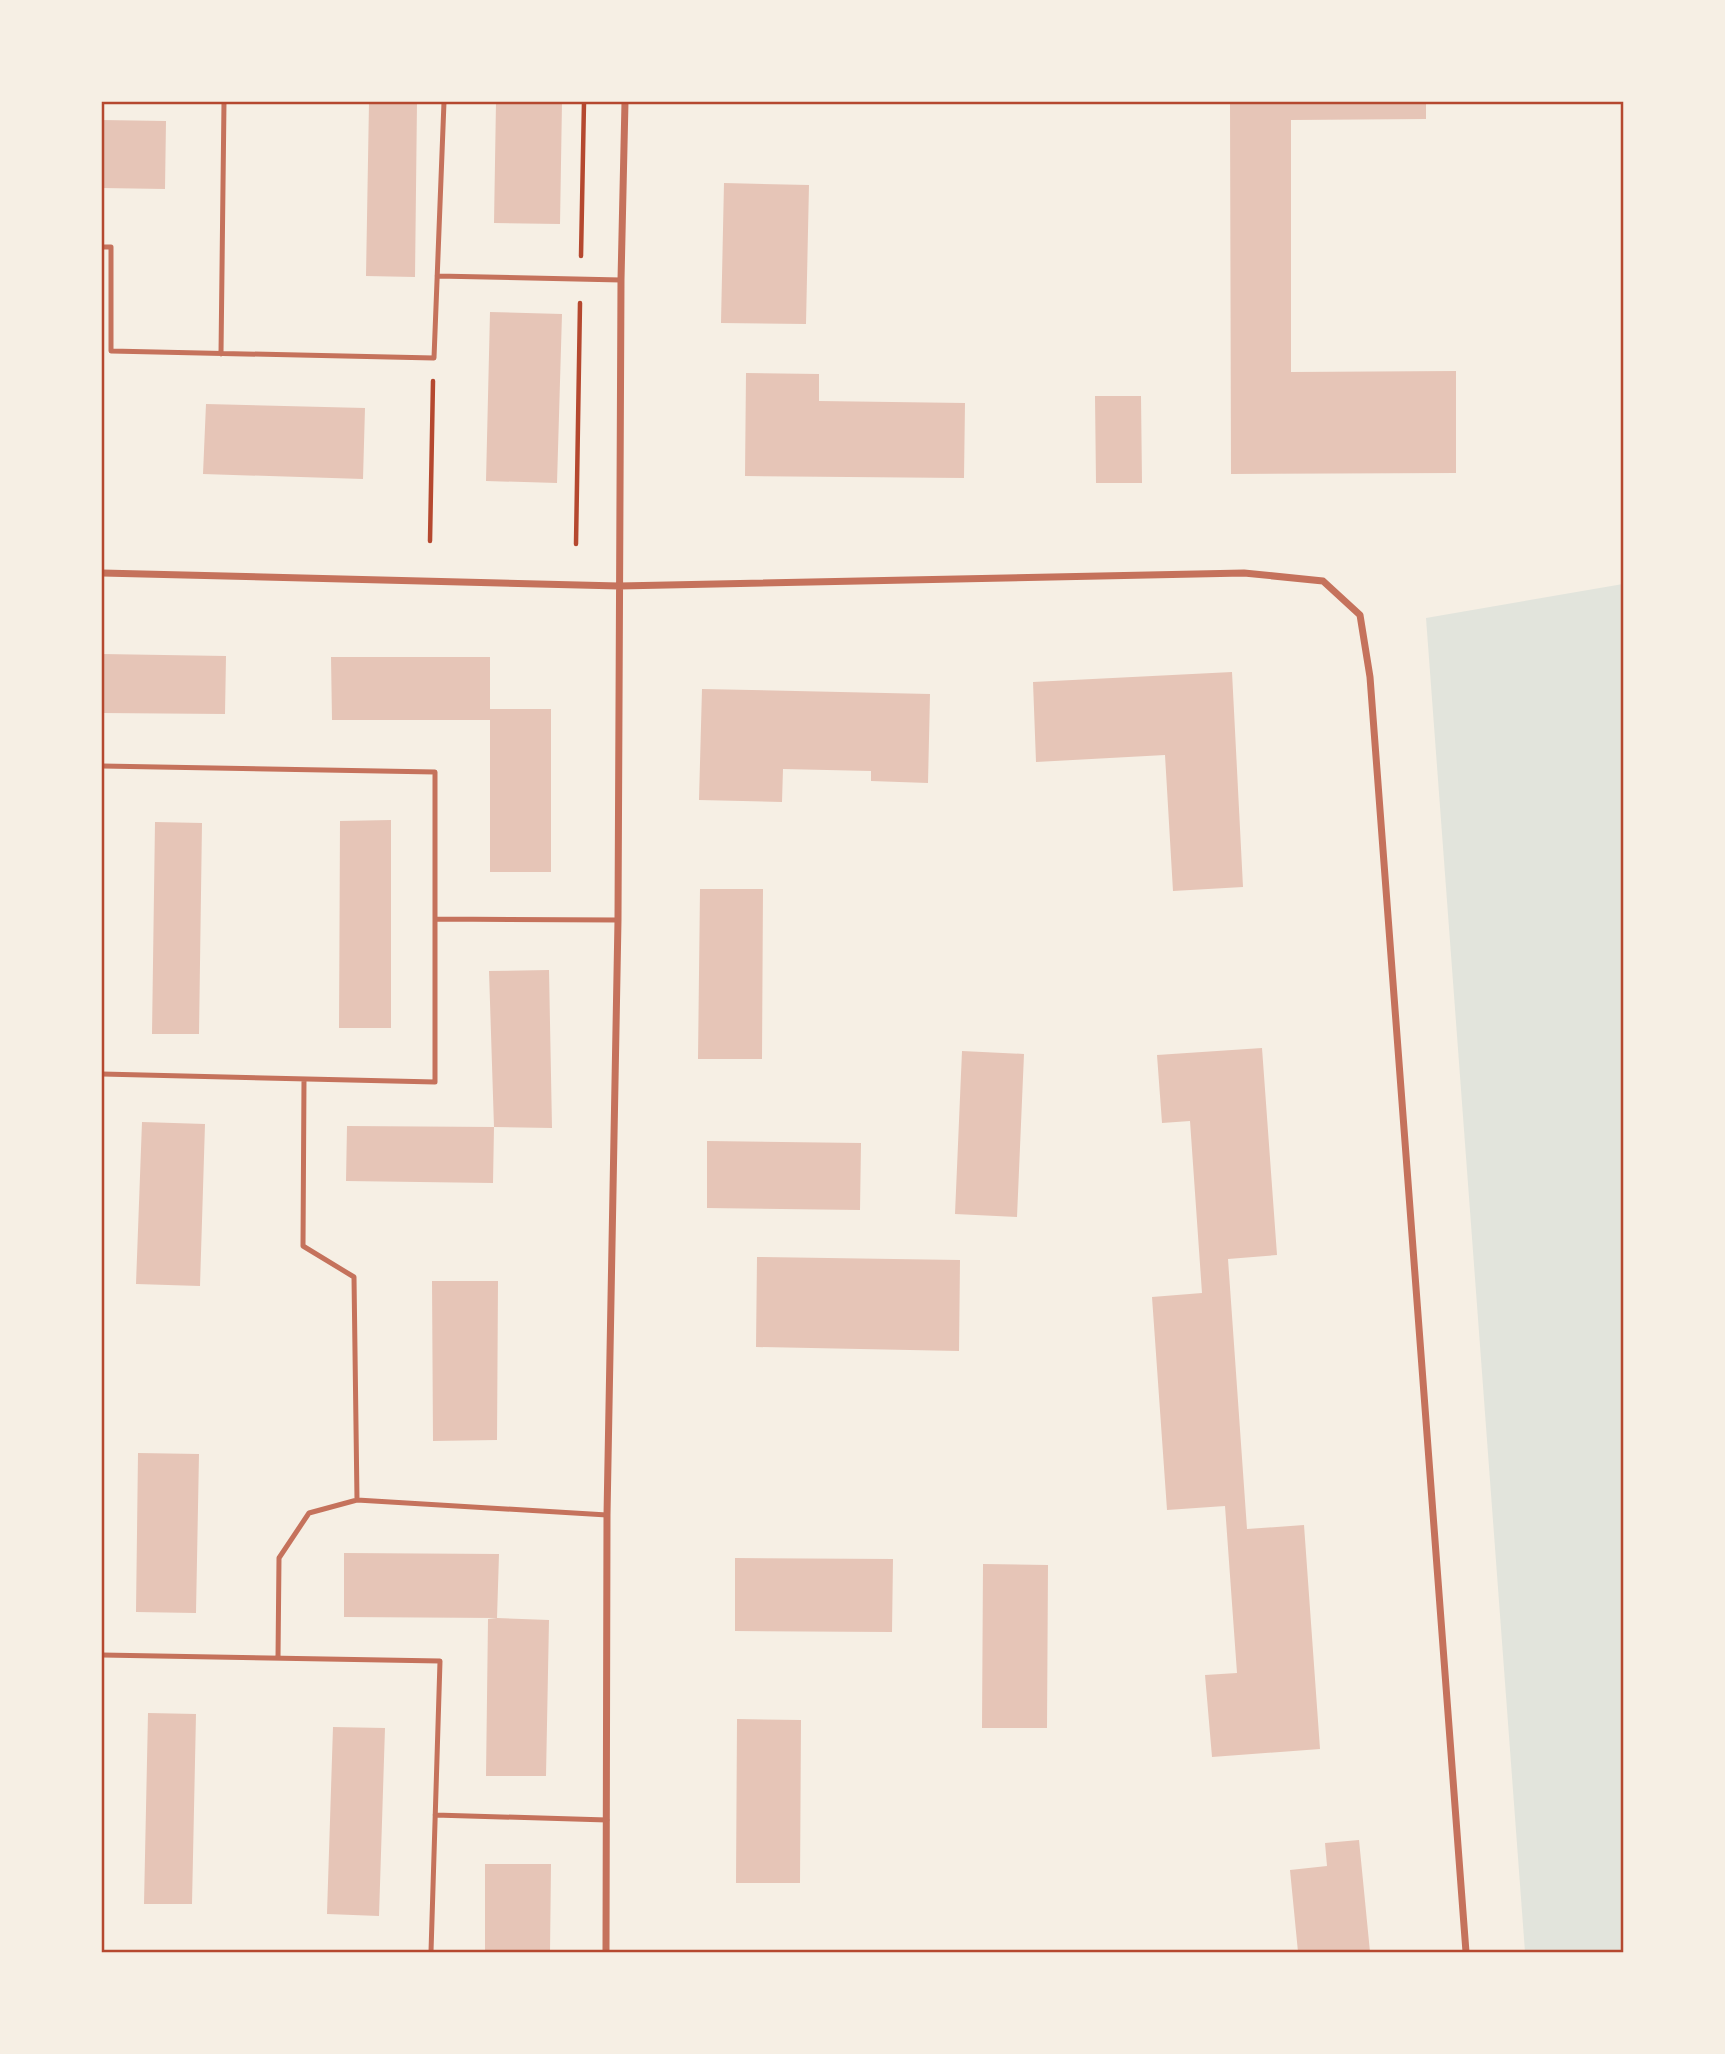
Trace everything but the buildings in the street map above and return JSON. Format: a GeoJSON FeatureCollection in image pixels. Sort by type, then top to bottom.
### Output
{"type":"FeatureCollection","features":[{"type":"Feature","properties":{"kind":"street"},"geometry":{"type":"LineString","coordinates":[[606,1952],[607,1515],[618,920],[621,281],[625,102]]}},
{"type":"Feature","properties":{"kind":"street"},"geometry":{"type":"LineString","coordinates":[[102,573],[619,586],[1244,573],[1323,580],[1360,615],[1370,677],[1466,1952]]}},
{"type":"Feature","properties":{"kind":"lane"},"geometry":{"type":"LineString","coordinates":[[220,354],[224,102]]}},
{"type":"Feature","properties":{"kind":"lane"},"geometry":{"type":"LineString","coordinates":[[102,247],[111,247],[111,351],[434,358],[444,102]]}},
{"type":"Feature","properties":{"kind":"lane"},"geometry":{"type":"LineString","coordinates":[[437,276],[621,281]]}},
{"type":"Feature","properties":{"kind":"lane"},"geometry":{"type":"LineString","coordinates":[[102,766],[435,772],[435,1082],[102,1074]]}},
{"type":"Feature","properties":{"kind":"lane"},"geometry":{"type":"LineString","coordinates":[[435,919],[618,920]]}},
{"type":"Feature","properties":{"kind":"lane"},"geometry":{"type":"LineString","coordinates":[[303,1079],[303,1246],[354,1277],[357,1500]]}},
{"type":"Feature","properties":{"kind":"lane"},"geometry":{"type":"LineString","coordinates":[[278,1658],[279,1558],[309,1513],[357,1500],[607,1515]]}},
{"type":"Feature","properties":{"kind":"lane"},"geometry":{"type":"LineString","coordinates":[[102,1655],[440,1661],[431,1952]]}},
{"type":"Feature","properties":{"kind":"lane"},"geometry":{"type":"LineString","coordinates":[[435,1815],[607,1820]]}},
{"type":"Feature","properties":{"kind":"path"},"geometry":{"type":"LineString","coordinates":[[576,544],[584,102]]}},
{"type":"Feature","properties":{"kind":"path"},"geometry":{"type":"LineString","coordinates":[[430,541],[434,358]]}},
{"type":"Feature","properties":{"kind":"shaded area"},"geometry":{"type":"Polygon","coordinates":[[[1623,584],[1623,1952],[1525,1952],[1426,618],[1623,584]]]}}]}
